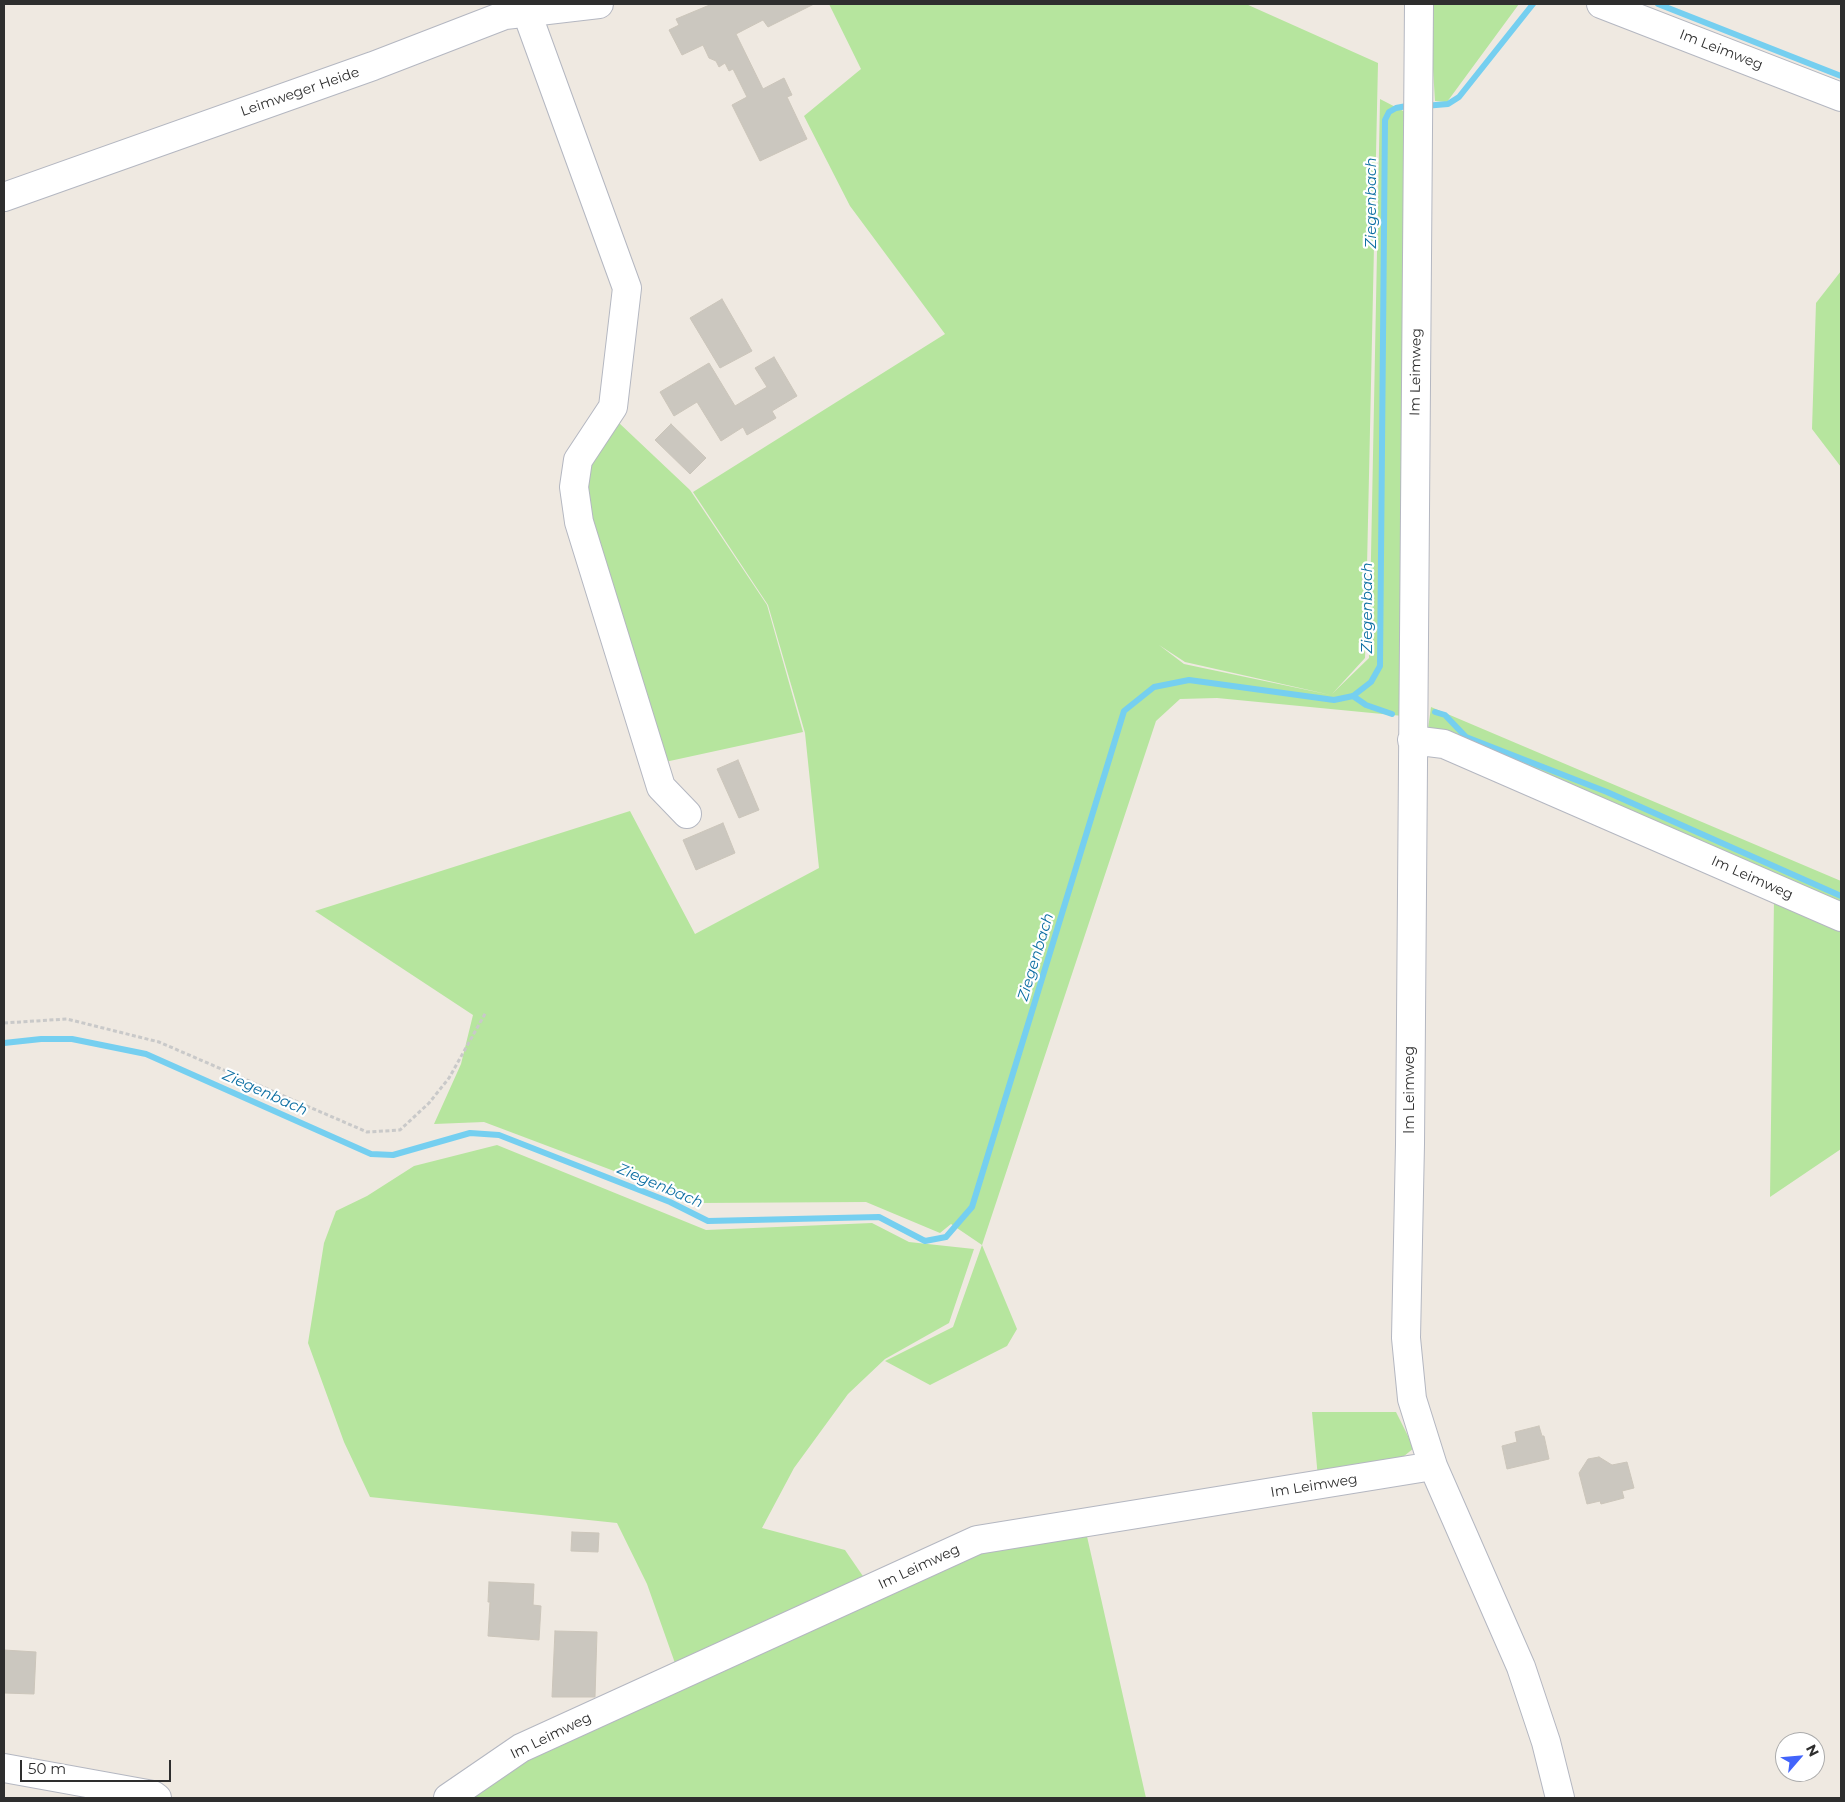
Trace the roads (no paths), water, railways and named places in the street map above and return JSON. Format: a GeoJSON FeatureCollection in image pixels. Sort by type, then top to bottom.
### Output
{"type":"FeatureCollection","features":[{"type":"Feature","properties":{"kind":"street","name":"Leimweger Heide"},"geometry":{"type":"LineString","coordinates":[[4,197],[373,66],[510,11],[600,4]]}},
{"type":"Feature","properties":{"kind":"street","name":"Im Leimweg"},"geometry":{"type":"LineString","coordinates":[[1419,4],[1410,1144],[1406,1338],[1412,1399],[1433,1466],[1521,1667],[1546,1742],[1560,1798]]}},
{"type":"Feature","properties":{"kind":"street","name":"Im Leimweg"},"geometry":{"type":"LineString","coordinates":[[1601,4],[1841,96]]}},
{"type":"Feature","properties":{"kind":"street"},"geometry":{"type":"LineString","coordinates":[[510,11],[627,288],[613,407],[578,460],[574,487],[579,522],[661,787],[687,814]]}},
{"type":"Feature","properties":{"kind":"street","name":"Im Leimweg"},"geometry":{"type":"LineString","coordinates":[[1412,740],[1444,744],[1841,917]]}},
{"type":"Feature","properties":{"kind":"street","name":"Im Leimweg"},"geometry":{"type":"LineString","coordinates":[[448,1798],[521,1748],[977,1540],[1433,1466]]}},
{"type":"Feature","properties":{"kind":"street"},"geometry":{"type":"LineString","coordinates":[[4,1768],[153,1795],[158,1798]]}},
{"type":"Feature","properties":{"kind":"waterway","name":"Ziegenbach"},"geometry":{"type":"LineString","coordinates":[[1424,106],[1448,104],[1459,97],[1533,4]]}},
{"type":"Feature","properties":{"kind":"waterway"},"geometry":{"type":"LineString","coordinates":[[1658,4],[1841,76]]}},
{"type":"Feature","properties":{"kind":"waterway","name":"Ziegenbach"},"geometry":{"type":"LineString","coordinates":[[4,1043],[41,1039],[72,1039],[146,1054],[371,1154],[393,1155],[470,1133],[499,1135],[670,1202],[708,1221],[879,1217],[925,1241],[946,1237],[972,1207],[1124,711],[1154,687],[1189,680],[1334,700],[1353,696],[1371,682],[1380,666],[1385,120],[1389,112],[1396,108],[1412,105]]}},
{"type":"Feature","properties":{"kind":"waterway"},"geometry":{"type":"LineString","coordinates":[[1353,696],[1366,705],[1392,714]]}},
{"type":"Feature","properties":{"kind":"waterway"},"geometry":{"type":"LineString","coordinates":[[1435,712],[1445,715],[1466,737],[1607,792],[1841,896]]}}]}
